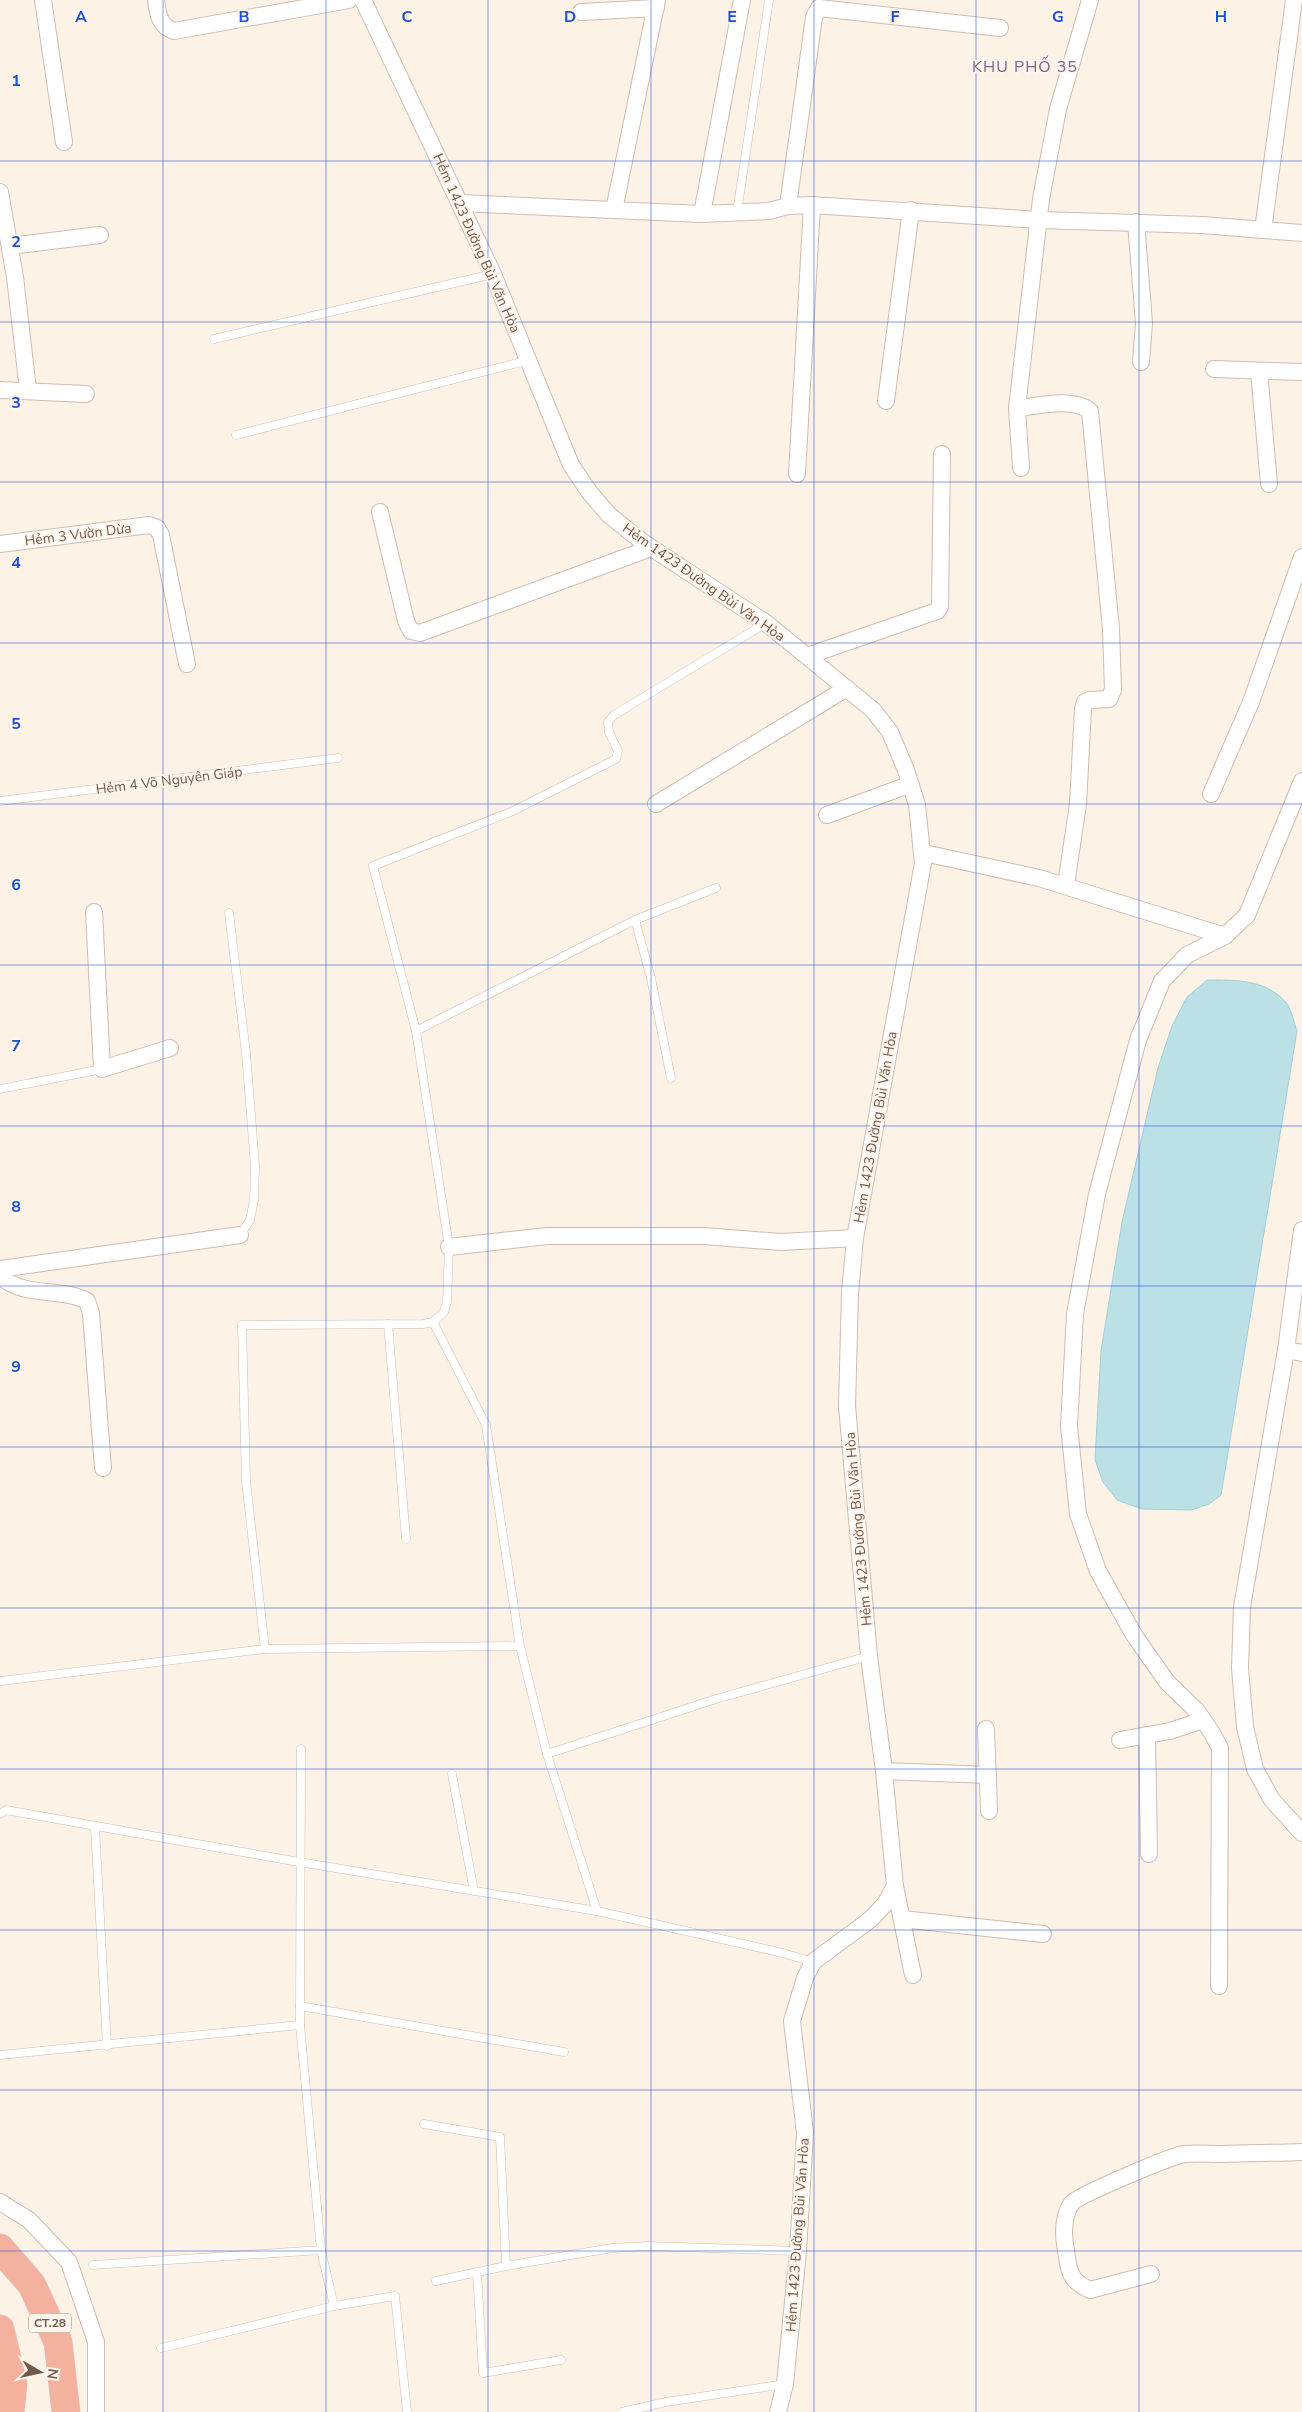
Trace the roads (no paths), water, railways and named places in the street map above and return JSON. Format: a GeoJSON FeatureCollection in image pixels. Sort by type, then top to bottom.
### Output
{"type":"FeatureCollection","features":[{"type":"Feature","properties":{"kind":"highway","name":"CT.28"},"geometry":{"type":"LineString","coordinates":[[0,2248],[32,2285],[58,2342],[66,2412]]}},
{"type":"Feature","properties":{"kind":"highway"},"geometry":{"type":"LineString","coordinates":[[0,2329],[13,2384],[10,2412]]}},
{"type":"Feature","properties":{"kind":"street"},"geometry":{"type":"LineString","coordinates":[[43,0],[64,142]]}},
{"type":"Feature","properties":{"kind":"street"},"geometry":{"type":"LineString","coordinates":[[156,0],[159,18],[166,28],[174,31],[349,0]]}},
{"type":"Feature","properties":{"kind":"street","name":"Hẻm 1423 Đường Bùi Văn Hòa"},"geometry":{"type":"LineString","coordinates":[[364,0],[493,274],[571,465],[590,493],[609,515],[651,548],[766,623],[873,710],[890,732],[918,806],[924,853],[854,1238],[850,1292],[847,1406],[869,1656],[884,1771],[895,1886],[885,1904],[871,1919],[813,1962],[804,1978],[792,2021],[805,2133],[798,2251],[785,2384],[778,2412]]}},
{"type":"Feature","properties":{"kind":"street"},"geometry":{"type":"LineString","coordinates":[[702,214],[742,0]]}},
{"type":"Feature","properties":{"kind":"street"},"geometry":{"type":"LineString","coordinates":[[1021,468],[1017,408],[1039,220],[1058,108],[1090,0]]}},
{"type":"Feature","properties":{"kind":"street"},"geometry":{"type":"LineString","coordinates":[[1263,230],[1294,0]]}},
{"type":"Feature","properties":{"kind":"street"},"geometry":{"type":"LineString","coordinates":[[581,12],[656,4],[614,210]]}},
{"type":"Feature","properties":{"kind":"street"},"geometry":{"type":"LineString","coordinates":[[788,206],[814,18],[819,8],[1000,28]]}},
{"type":"Feature","properties":{"kind":"street"},"geometry":{"type":"LineString","coordinates":[[0,192],[10,246],[7,277],[28,390]]}},
{"type":"Feature","properties":{"kind":"street"},"geometry":{"type":"LineString","coordinates":[[460,203],[702,214],[769,211],[788,206],[812,205],[911,210],[1039,220],[1202,225],[1302,233]]}},
{"type":"Feature","properties":{"kind":"street"},"geometry":{"type":"LineString","coordinates":[[797,474],[812,205]]}},
{"type":"Feature","properties":{"kind":"street"},"geometry":{"type":"LineString","coordinates":[[886,401],[911,210]]}},
{"type":"Feature","properties":{"kind":"street"},"geometry":{"type":"LineString","coordinates":[[1136,222],[1144,323],[1141,362]]}},
{"type":"Feature","properties":{"kind":"street"},"geometry":{"type":"LineString","coordinates":[[10,246],[100,235]]}},
{"type":"Feature","properties":{"kind":"street"},"geometry":{"type":"LineString","coordinates":[[1214,369],[1302,372]]}},
{"type":"Feature","properties":{"kind":"street"},"geometry":{"type":"LineString","coordinates":[[1259,370],[1269,484]]}},
{"type":"Feature","properties":{"kind":"street"},"geometry":{"type":"LineString","coordinates":[[0,390],[86,394]]}},
{"type":"Feature","properties":{"kind":"street"},"geometry":{"type":"LineString","coordinates":[[1017,408],[1072,404],[1083,405],[1090,411],[1110,629],[1113,690],[1109,698],[1085,702],[1083,709],[1078,804],[1066,885]]}},
{"type":"Feature","properties":{"kind":"street"},"geometry":{"type":"LineString","coordinates":[[807,656],[937,611],[940,606],[942,454]]}},
{"type":"Feature","properties":{"kind":"street"},"geometry":{"type":"LineString","coordinates":[[380,512],[406,621],[411,630],[420,633],[651,548]]}},
{"type":"Feature","properties":{"kind":"street","name":"Hẻm 3 Vườn Dừa"},"geometry":{"type":"LineString","coordinates":[[0,544],[149,525],[157,528],[161,535],[187,664]]}},
{"type":"Feature","properties":{"kind":"street"},"geometry":{"type":"LineString","coordinates":[[1211,794],[1251,702],[1302,557]]}},
{"type":"Feature","properties":{"kind":"street"},"geometry":{"type":"LineString","coordinates":[[656,804],[847,688]]}},
{"type":"Feature","properties":{"kind":"street"},"geometry":{"type":"LineString","coordinates":[[1219,1986],[1220,1748],[1203,1720],[1168,1682],[1134,1635],[1098,1571],[1078,1514],[1068,1426],[1077,1305],[1097,1194],[1138,1040],[1162,981],[1187,955],[1225,936],[1247,915],[1302,781]]}},
{"type":"Feature","properties":{"kind":"street"},"geometry":{"type":"LineString","coordinates":[[827,815],[911,784]]}},
{"type":"Feature","properties":{"kind":"street"},"geometry":{"type":"LineString","coordinates":[[924,853],[1066,885],[1225,936]]}},
{"type":"Feature","properties":{"kind":"street"},"geometry":{"type":"LineString","coordinates":[[94,912],[102,1069],[170,1048]]}},
{"type":"Feature","properties":{"kind":"street"},"geometry":{"type":"LineString","coordinates":[[1302,1230],[1294,1351],[1242,1607],[1240,1668],[1245,1727],[1255,1769],[1272,1800],[1302,1832]]}},
{"type":"Feature","properties":{"kind":"street"},"geometry":{"type":"LineString","coordinates":[[0,1269],[240,1235]]}},
{"type":"Feature","properties":{"kind":"street"},"geometry":{"type":"LineString","coordinates":[[450,1247],[547,1236],[704,1236],[781,1242],[854,1238]]}},
{"type":"Feature","properties":{"kind":"street"},"geometry":{"type":"LineString","coordinates":[[0,1276],[18,1287],[51,1294],[76,1296],[87,1301],[91,1313],[103,1468]]}},
{"type":"Feature","properties":{"kind":"street"},"geometry":{"type":"LineString","coordinates":[[1120,1740],[1170,1731],[1203,1720]]}},
{"type":"Feature","properties":{"kind":"street"},"geometry":{"type":"LineString","coordinates":[[986,1729],[989,1812]]}},
{"type":"Feature","properties":{"kind":"street"},"geometry":{"type":"LineString","coordinates":[[1147,1735],[1149,1854]]}},
{"type":"Feature","properties":{"kind":"street"},"geometry":{"type":"LineString","coordinates":[[884,1771],[988,1775]]}},
{"type":"Feature","properties":{"kind":"street"},"geometry":{"type":"LineString","coordinates":[[895,1886],[913,1974]]}},
{"type":"Feature","properties":{"kind":"street"},"geometry":{"type":"LineString","coordinates":[[902,1920],[1043,1934]]}},
{"type":"Feature","properties":{"kind":"street"},"geometry":{"type":"LineString","coordinates":[[1151,2274],[1090,2290],[1078,2284],[1070,2276],[1065,2240],[1066,2213],[1073,2202],[1080,2197],[1111,2185],[1147,2167],[1184,2154],[1302,2152]]}},
{"type":"Feature","properties":{"kind":"street"},"geometry":{"type":"LineString","coordinates":[[0,2202],[29,2220],[69,2262],[96,2342],[96,2412]]}},
{"type":"Feature","properties":{"kind":"lane"},"geometry":{"type":"LineString","coordinates":[[737,212],[769,0]]}},
{"type":"Feature","properties":{"kind":"lane"},"geometry":{"type":"LineString","coordinates":[[214,339],[493,274]]}},
{"type":"Feature","properties":{"kind":"lane"},"geometry":{"type":"LineString","coordinates":[[236,436],[529,360]]}},
{"type":"Feature","properties":{"kind":"lane"},"geometry":{"type":"LineString","coordinates":[[265,1649],[246,1480],[242,1325],[433,1322],[444,1312],[447,1302],[450,1247],[416,1031],[373,866],[512,812],[616,759],[618,751],[609,732],[608,722],[614,715],[766,623]]}},
{"type":"Feature","properties":{"kind":"lane","name":"Hẻm 4 Võ Nguyên Giáp"},"geometry":{"type":"LineString","coordinates":[[0,801],[338,758]]}},
{"type":"Feature","properties":{"kind":"lane"},"geometry":{"type":"LineString","coordinates":[[416,1031],[635,920],[716,888]]}},
{"type":"Feature","properties":{"kind":"lane"},"geometry":{"type":"LineString","coordinates":[[229,913],[246,1053],[254,1166],[254,1200],[250,1220],[240,1235]]}},
{"type":"Feature","properties":{"kind":"lane"},"geometry":{"type":"LineString","coordinates":[[635,920],[651,978],[671,1078]]}},
{"type":"Feature","properties":{"kind":"lane"},"geometry":{"type":"LineString","coordinates":[[0,1089],[102,1069]]}},
{"type":"Feature","properties":{"kind":"lane"},"geometry":{"type":"LineString","coordinates":[[433,1322],[486,1425],[520,1646],[548,1754],[597,1911]]}},
{"type":"Feature","properties":{"kind":"lane"},"geometry":{"type":"LineString","coordinates":[[388,1324],[406,1539]]}},
{"type":"Feature","properties":{"kind":"lane"},"geometry":{"type":"LineString","coordinates":[[1,1680],[265,1649],[520,1646]]}},
{"type":"Feature","properties":{"kind":"lane"},"geometry":{"type":"LineString","coordinates":[[548,1754],[716,1699],[869,1656]]}},
{"type":"Feature","properties":{"kind":"lane"},"geometry":{"type":"LineString","coordinates":[[301,1749],[299,1862],[300,2025],[321,2250],[334,2306]]}},
{"type":"Feature","properties":{"kind":"lane"},"geometry":{"type":"LineString","coordinates":[[452,1774],[474,1891]]}},
{"type":"Feature","properties":{"kind":"lane"},"geometry":{"type":"LineString","coordinates":[[0,1814],[6,1810],[299,1862],[597,1911],[784,1953],[813,1962]]}},
{"type":"Feature","properties":{"kind":"lane"},"geometry":{"type":"LineString","coordinates":[[95,1827],[107,2046]]}},
{"type":"Feature","properties":{"kind":"lane"},"geometry":{"type":"LineString","coordinates":[[300,2006],[564,2052]]}},
{"type":"Feature","properties":{"kind":"lane"},"geometry":{"type":"LineString","coordinates":[[0,2056],[300,2025]]}},
{"type":"Feature","properties":{"kind":"lane"},"geometry":{"type":"LineString","coordinates":[[424,2124],[500,2137],[506,2266]]}},
{"type":"Feature","properties":{"kind":"lane"},"geometry":{"type":"LineString","coordinates":[[436,2281],[506,2266],[621,2247],[648,2246],[798,2251]]}},
{"type":"Feature","properties":{"kind":"lane"},"geometry":{"type":"LineString","coordinates":[[93,2265],[321,2250]]}},
{"type":"Feature","properties":{"kind":"lane"},"geometry":{"type":"LineString","coordinates":[[477,2272],[483,2373],[561,2360]]}},
{"type":"Feature","properties":{"kind":"lane"},"geometry":{"type":"LineString","coordinates":[[161,2348],[334,2306],[395,2296],[407,2412]]}},
{"type":"Feature","properties":{"kind":"lane"},"geometry":{"type":"LineString","coordinates":[[622,2412],[666,2402],[785,2384]]}},
{"type":"Feature","properties":{"kind":"water"},"geometry":{"type":"Polygon","coordinates":[[[1207,980],[1240,981],[1271,990],[1288,1005],[1297,1031],[1221,1495],[1209,1504],[1191,1510],[1142,1509],[1117,1500],[1103,1482],[1095,1460],[1101,1351],[1122,1222],[1158,1068],[1172,1026],[1187,997],[1207,980]]]}},
{"type":"Feature","properties":{"kind":"district","name":"KHU PHỐ 35"},"geometry":{"type":"Point","coordinates":[1025,66]}}]}
